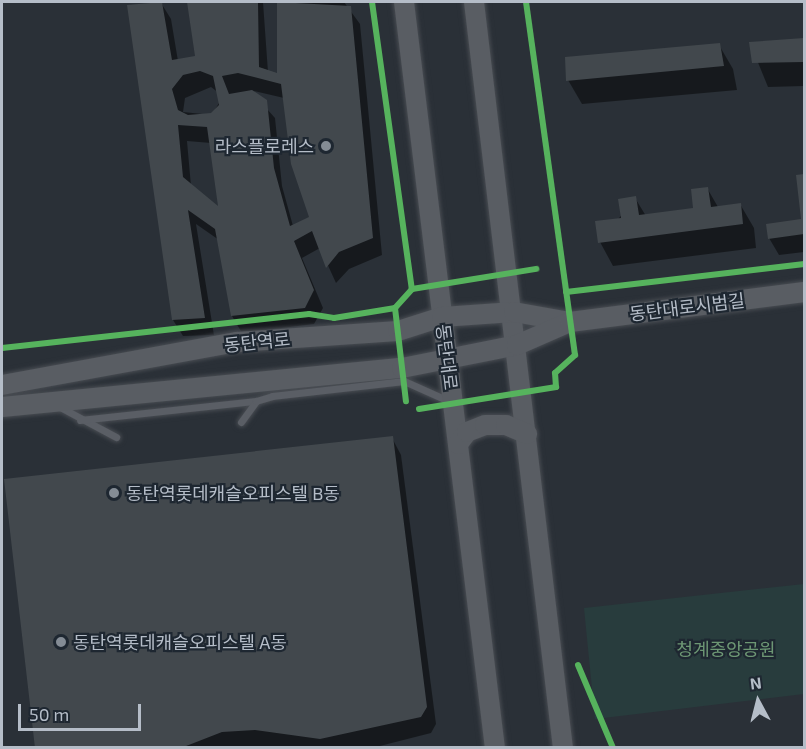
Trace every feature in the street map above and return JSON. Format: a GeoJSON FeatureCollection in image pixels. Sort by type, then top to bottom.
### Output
{"type":"FeatureCollection","features":[{"type":"Feature","properties":{"kind":"main road","name":"동탄대로"},"geometry":{"type":"LineString","coordinates":[[404,2],[495,747]]}},
{"type":"Feature","properties":{"kind":"main road"},"geometry":{"type":"LineString","coordinates":[[474,2],[514,312],[563,747]]}},
{"type":"Feature","properties":{"kind":"main road","name":"동탄대로시범길"},"geometry":{"type":"LineString","coordinates":[[8,406],[448,360],[517,345],[570,322],[804,292]]}},
{"type":"Feature","properties":{"kind":"main road","name":"동탄역로"},"geometry":{"type":"LineString","coordinates":[[5,385],[237,342],[398,331],[442,317],[514,312]]}},
{"type":"Feature","properties":{"kind":"main road","name":"동탄대로시범길"},"geometry":{"type":"LineString","coordinates":[[514,312],[570,322]]}},
{"type":"Feature","properties":{"kind":"main road"},"geometry":{"type":"LineString","coordinates":[[5,385],[8,406]]}},
{"type":"Feature","properties":{"kind":"main road"},"geometry":{"type":"LineString","coordinates":[[458,444],[467,432],[485,425],[506,425],[527,434]]}},
{"type":"Feature","properties":{"kind":"lane"},"geometry":{"type":"LineString","coordinates":[[80,420],[256,401],[404,381],[453,403]]}},
{"type":"Feature","properties":{"kind":"lane"},"geometry":{"type":"LineString","coordinates":[[240,422],[256,401]]}},
{"type":"Feature","properties":{"kind":"lane"},"geometry":{"type":"LineString","coordinates":[[51,402],[80,420],[116,437]]}},
{"type":"Feature","properties":{"kind":"green space","name":"청계중앙공원"},"geometry":{"type":"Polygon","coordinates":[[[804,584],[804,694],[595,719],[584,608],[804,584]]]}},
{"type":"Feature","properties":{"kind":"building","name":"라스플로레스"},"geometry":{"type":"Polygon","coordinates":[[[162,2],[172,60],[195,56],[187,2],[258,2],[259,67],[277,73],[277,2],[351,6],[373,238],[339,252],[326,268],[312,231],[294,241],[314,290],[305,308],[231,316],[215,229],[188,210],[205,318],[172,320],[127,5],[162,2]],[[200,71],[183,75],[172,89],[178,110],[188,115],[211,113],[219,105],[213,76],[200,71]],[[238,73],[222,76],[229,94],[252,90],[267,100],[274,168],[290,226],[309,217],[291,164],[281,84],[238,73]],[[178,125],[183,177],[218,206],[207,127],[178,125]]]}},
{"type":"Feature","properties":{"kind":"building"},"geometry":{"type":"Polygon","coordinates":[[[804,38],[804,62],[752,63],[749,42],[804,38]]]}},
{"type":"Feature","properties":{"kind":"building"},"geometry":{"type":"Polygon","coordinates":[[[720,43],[724,66],[566,81],[565,57],[720,43]]]}},
{"type":"Feature","properties":{"kind":"building"},"geometry":{"type":"Polygon","coordinates":[[[804,174],[804,234],[768,239],[766,224],[801,219],[796,175],[804,174]]]}},
{"type":"Feature","properties":{"kind":"building"},"geometry":{"type":"Polygon","coordinates":[[[708,187],[711,207],[741,203],[743,224],[598,243],[595,221],[621,218],[618,199],[636,196],[639,215],[693,208],[691,189],[708,187]]]}},
{"type":"Feature","properties":{"kind":"building"},"geometry":{"type":"Polygon","coordinates":[[[393,436],[427,707],[421,717],[320,739],[255,730],[222,732],[181,748],[35,748],[4,479],[393,436]]]}},
{"type":"Feature","properties":{"kind":"cycle path"},"geometry":{"type":"LineString","coordinates":[[372,2],[412,289]]}},
{"type":"Feature","properties":{"kind":"cycle path"},"geometry":{"type":"LineString","coordinates":[[419,409],[556,387],[555,373],[575,355],[526,2]]}},
{"type":"Feature","properties":{"kind":"cycle path"},"geometry":{"type":"LineString","coordinates":[[566,292],[804,264]]}},
{"type":"Feature","properties":{"kind":"cycle path"},"geometry":{"type":"LineString","coordinates":[[2,348],[309,314],[334,318],[395,308],[412,289],[536,269]]}},
{"type":"Feature","properties":{"kind":"cycle path"},"geometry":{"type":"LineString","coordinates":[[395,308],[406,401]]}},
{"type":"Feature","properties":{"kind":"cycle path"},"geometry":{"type":"LineString","coordinates":[[578,665],[613,748]]}},
{"type":"Feature","properties":{"kind":"place","name":"라스플로레스"},"geometry":{"type":"Point","coordinates":[326,146]}},
{"type":"Feature","properties":{"kind":"place","name":"동탄역롯데캐슬오피스텔 B동"},"geometry":{"type":"Point","coordinates":[114,493]}},
{"type":"Feature","properties":{"kind":"place","name":"동탄역롯데캐슬오피스텔 A동"},"geometry":{"type":"Point","coordinates":[61,642]}}]}
